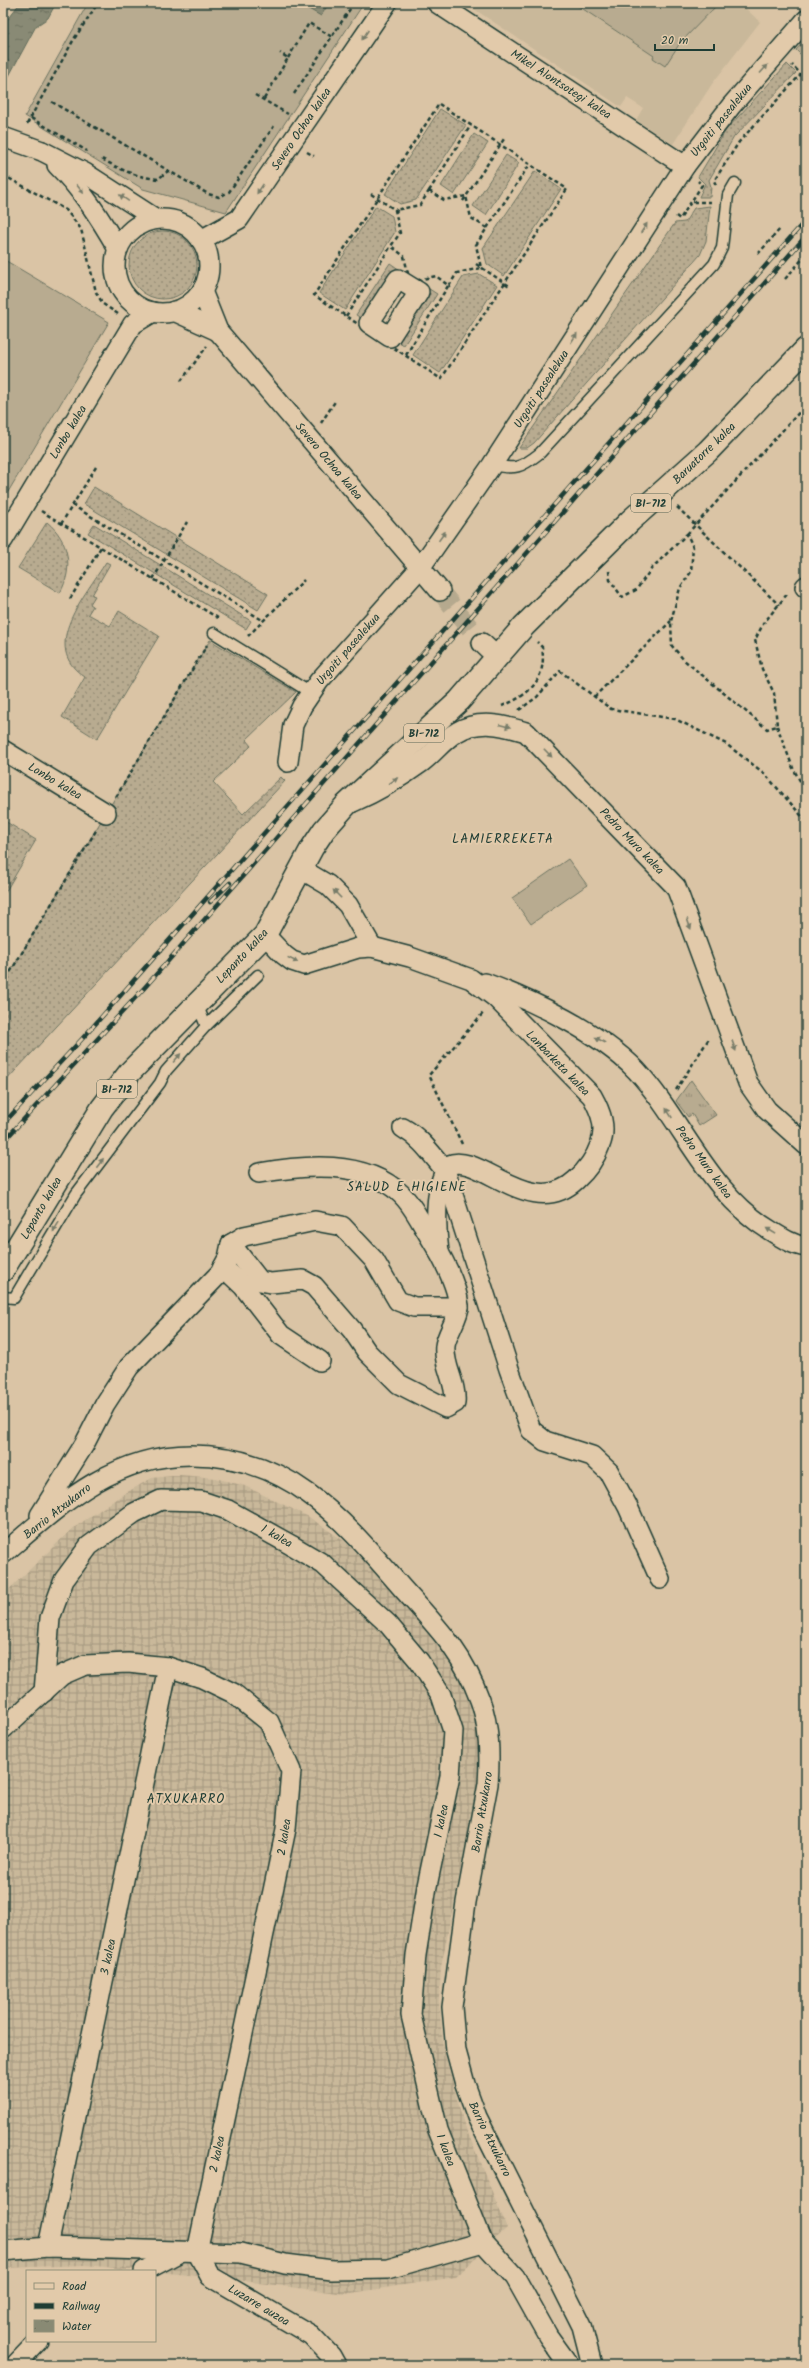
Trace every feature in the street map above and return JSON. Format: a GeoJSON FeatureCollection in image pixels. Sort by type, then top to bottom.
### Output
{"type":"FeatureCollection","features":[{"type":"Feature","properties":{"kind":"main road","name":"Baruatorre kalea"},"geometry":{"type":"LineString","coordinates":[[490,650],[522,629],[604,547],[738,421],[806,349]]}},
{"type":"Feature","properties":{"kind":"main road","name":"Lepanto kalea"},"geometry":{"type":"LineString","coordinates":[[3,1270],[66,1187],[102,1108],[130,1072],[265,935],[324,830],[346,805],[459,701],[490,650]]}},
{"type":"Feature","properties":{"kind":"street","name":"Severo Ochoa kalea"},"geometry":{"type":"LineString","coordinates":[[201,240],[239,219],[386,3]]}},
{"type":"Feature","properties":{"kind":"street","name":"Mikel Alontsotegi kalea"},"geometry":{"type":"LineString","coordinates":[[437,3],[685,166]]}},
{"type":"Feature","properties":{"kind":"street","name":"Urgoiti pasealekua"},"geometry":{"type":"LineString","coordinates":[[288,762],[294,725],[311,693],[420,568],[492,465],[685,166],[731,106],[806,20]]}},
{"type":"Feature","properties":{"kind":"street"},"geometry":{"type":"LineString","coordinates":[[3,137],[42,151],[85,173],[156,220]]}},
{"type":"Feature","properties":{"kind":"street"},"geometry":{"type":"LineString","coordinates":[[42,151],[76,184],[89,200],[118,250]]}},
{"type":"Feature","properties":{"kind":"street"},"geometry":{"type":"LineString","coordinates":[[156,220],[181,223],[192,230],[201,240],[207,252],[209,266],[207,279],[202,291],[193,301],[174,311],[153,312],[132,302],[118,284],[115,272],[118,250],[124,238],[132,229],[144,223],[156,220]]}},
{"type":"Feature","properties":{"kind":"street","name":"Severo Ochoa kalea"},"geometry":{"type":"LineString","coordinates":[[202,291],[218,331],[440,591]]}},
{"type":"Feature","properties":{"kind":"street"},"geometry":{"type":"LineString","coordinates":[[132,302],[133,324]]}},
{"type":"Feature","properties":{"kind":"street","name":"Severo Ochoa kalea"},"geometry":{"type":"LineString","coordinates":[[174,311],[218,331]]}},
{"type":"Feature","properties":{"kind":"street","name":"Lonbo kalea"},"geometry":{"type":"LineString","coordinates":[[3,540],[133,324],[153,312]]}},
{"type":"Feature","properties":{"kind":"street","name":"Pedro Muro kalea"},"geometry":{"type":"LineString","coordinates":[[346,805],[380,790],[423,762],[457,732],[471,726],[499,724],[526,732],[676,887],[748,1083],[768,1110],[806,1145]]}},
{"type":"Feature","properties":{"kind":"street","name":"Lonbo kalea"},"geometry":{"type":"LineString","coordinates":[[3,750],[106,813]]}},
{"type":"Feature","properties":{"kind":"street"},"geometry":{"type":"LineString","coordinates":[[301,869],[328,885],[348,905],[358,926],[372,947]]}},
{"type":"Feature","properties":{"kind":"street"},"geometry":{"type":"LineString","coordinates":[[346,951],[358,926]]}},
{"type":"Feature","properties":{"kind":"street","name":"Lanbarketa kalea"},"geometry":{"type":"LineString","coordinates":[[265,935],[284,955],[292,961],[304,965],[346,951],[372,947],[410,957],[472,978],[496,998],[592,1096],[602,1114],[603,1138],[596,1156],[567,1188],[542,1194],[511,1185],[463,1162]]}},
{"type":"Feature","properties":{"kind":"street","name":"Pedro Muro kalea"},"geometry":{"type":"LineString","coordinates":[[472,978],[520,996],[608,1044],[636,1070],[662,1102],[717,1185],[740,1209],[788,1241],[806,1247]]}},
{"type":"Feature","properties":{"kind":"street"},"geometry":{"type":"LineString","coordinates":[[402,1128],[412,1133],[427,1148],[445,1170],[531,1430],[545,1441],[592,1456],[609,1472],[628,1507],[660,1579]]}},
{"type":"Feature","properties":{"kind":"street"},"geometry":{"type":"LineString","coordinates":[[439,1252],[436,1221],[445,1170],[455,1162],[463,1162]]}},
{"type":"Feature","properties":{"kind":"street"},"geometry":{"type":"LineString","coordinates":[[231,1244],[250,1272],[260,1281],[271,1283],[304,1280],[314,1286],[352,1330],[367,1352],[399,1384],[446,1408],[455,1403],[456,1393],[448,1369],[445,1347],[459,1307],[451,1280],[439,1252],[401,1194],[385,1183],[360,1172],[332,1167],[294,1167],[259,1173]]}},
{"type":"Feature","properties":{"kind":"street"},"geometry":{"type":"LineString","coordinates":[[29,1533],[84,1445],[105,1404],[129,1367],[220,1273],[231,1244],[244,1236],[315,1221],[342,1226],[374,1260],[398,1301],[414,1307],[459,1307]]}},
{"type":"Feature","properties":{"kind":"street"},"geometry":{"type":"LineString","coordinates":[[223,1267],[244,1286],[281,1335],[320,1361]]}},
{"type":"Feature","properties":{"kind":"street","name":"Barrio Atxukarro"},"geometry":{"type":"LineString","coordinates":[[3,1554],[53,1511],[82,1489],[105,1475],[159,1458],[191,1455],[220,1458],[248,1464],[276,1475],[304,1490],[328,1508],[378,1557],[404,1589],[425,1610],[461,1657],[481,1703],[490,1758],[488,1784],[457,1957],[452,2007],[456,2050],[465,2084],[477,2117],[579,2319],[592,2365]]}},
{"type":"Feature","properties":{"kind":"street","name":"1 kalea"},"geometry":{"type":"LineString","coordinates":[[44,1692],[50,1618],[64,1580],[89,1546],[134,1513],[161,1500],[201,1500],[228,1510],[323,1564],[388,1624],[420,1661],[441,1695],[453,1731],[450,1776],[416,1955],[411,2015],[438,2130],[483,2242]]}},
{"type":"Feature","properties":{"kind":"street","name":"2 kalea"},"geometry":{"type":"LineString","coordinates":[[3,1728],[62,1675],[85,1665],[128,1663],[168,1667],[202,1678],[233,1692],[269,1722],[291,1771],[286,1829],[189,2252]]}},
{"type":"Feature","properties":{"kind":"street","name":"3 kalea"},"geometry":{"type":"LineString","coordinates":[[48,2247],[168,1667]]}},
{"type":"Feature","properties":{"kind":"street"},"geometry":{"type":"LineString","coordinates":[[3,2251],[48,2247],[241,2253],[285,2264],[332,2270],[388,2269],[483,2242],[515,2277],[548,2336],[569,2365]]}},
{"type":"Feature","properties":{"kind":"street"},"geometry":{"type":"LineString","coordinates":[[146,2270],[189,2252]]}},
{"type":"Feature","properties":{"kind":"street","name":"Luzarre auzoa"},"geometry":{"type":"LineString","coordinates":[[189,2252],[210,2276],[311,2335],[331,2356],[336,2365]]}},
{"type":"Feature","properties":{"kind":"street"},"geometry":{"type":"LineString","coordinates":[[16,2365],[37,2342]]}},
{"type":"Feature","properties":{"kind":"lane"},"geometry":{"type":"LineString","coordinates":[[492,465],[510,469],[525,464],[540,453],[714,264],[722,248],[728,199],[735,183]]}},
{"type":"Feature","properties":{"kind":"lane"},"geometry":{"type":"LineString","coordinates":[[214,634],[311,693]]}},
{"type":"Feature","properties":{"kind":"lane"},"geometry":{"type":"LineString","coordinates":[[3,1297],[14,1298],[66,1187],[160,1083],[166,1071],[206,1026],[258,975]]}},
{"type":"Feature","properties":{"kind":"lane"},"geometry":{"type":"LineString","coordinates":[[197,1003],[206,1026]]}},
{"type":"Feature","properties":{"kind":"path"},"geometry":{"type":"LineString","coordinates":[[27,124],[74,39],[98,3]]}},
{"type":"Feature","properties":{"kind":"path"},"geometry":{"type":"LineString","coordinates":[[294,94],[354,3]]}},
{"type":"Feature","properties":{"kind":"path"},"geometry":{"type":"LineString","coordinates":[[264,99],[309,23],[332,37]]}},
{"type":"Feature","properties":{"kind":"path"},"geometry":{"type":"LineString","coordinates":[[280,53],[288,58]]}},
{"type":"Feature","properties":{"kind":"path"},"geometry":{"type":"LineString","coordinates":[[728,199],[719,192],[714,181],[739,142],[801,74],[792,65]]}},
{"type":"Feature","properties":{"kind":"path"},"geometry":{"type":"LineString","coordinates":[[255,95],[304,124]]}},
{"type":"Feature","properties":{"kind":"path"},"geometry":{"type":"LineString","coordinates":[[52,102],[208,194],[219,197],[229,192],[274,126]]}},
{"type":"Feature","properties":{"kind":"path"},"geometry":{"type":"LineString","coordinates":[[439,104],[500,145],[567,188],[441,379],[314,295],[439,104]]}},
{"type":"Feature","properties":{"kind":"path"},"geometry":{"type":"LineString","coordinates":[[30,118],[91,153]]}},
{"type":"Feature","properties":{"kind":"path"},"geometry":{"type":"LineString","coordinates":[[395,210],[420,205],[471,125]]}},
{"type":"Feature","properties":{"kind":"path"},"geometry":{"type":"LineString","coordinates":[[463,201],[504,139]]}},
{"type":"Feature","properties":{"kind":"path"},"geometry":{"type":"LineString","coordinates":[[98,157],[125,172],[141,178],[158,179],[168,171]]}},
{"type":"Feature","properties":{"kind":"path"},"geometry":{"type":"LineString","coordinates":[[481,268],[476,245],[530,164]]}},
{"type":"Feature","properties":{"kind":"path"},"geometry":{"type":"LineString","coordinates":[[3,175],[66,210],[81,229],[96,292],[103,304],[133,324]]}},
{"type":"Feature","properties":{"kind":"path"},"geometry":{"type":"LineString","coordinates":[[680,219],[693,202],[702,185]]}},
{"type":"Feature","properties":{"kind":"path"},"geometry":{"type":"LineString","coordinates":[[429,191],[444,200],[466,196]]}},
{"type":"Feature","properties":{"kind":"path"},"geometry":{"type":"LineString","coordinates":[[371,194],[400,213]]}},
{"type":"Feature","properties":{"kind":"path"},"geometry":{"type":"LineString","coordinates":[[466,196],[471,218],[487,228]]}},
{"type":"Feature","properties":{"kind":"path"},"geometry":{"type":"LineString","coordinates":[[693,202],[728,199]]}},
{"type":"Feature","properties":{"kind":"path"},"geometry":{"type":"LineString","coordinates":[[346,316],[400,233],[395,210]]}},
{"type":"Feature","properties":{"kind":"path"},"geometry":{"type":"LineString","coordinates":[[758,254],[781,228]]}},
{"type":"Feature","properties":{"kind":"path"},"geometry":{"type":"LineString","coordinates":[[391,246],[404,256],[410,282],[436,276],[448,286]]}},
{"type":"Feature","properties":{"kind":"path"},"geometry":{"type":"LineString","coordinates":[[785,279],[806,255]]}},
{"type":"Feature","properties":{"kind":"path"},"geometry":{"type":"LineString","coordinates":[[476,264],[510,287]]}},
{"type":"Feature","properties":{"kind":"path"},"geometry":{"type":"LineString","coordinates":[[406,355],[457,273],[481,268]]}},
{"type":"Feature","properties":{"kind":"path"},"geometry":{"type":"LineString","coordinates":[[181,381],[218,331]]}},
{"type":"Feature","properties":{"kind":"path"},"geometry":{"type":"LineString","coordinates":[[310,440],[336,400]]}},
{"type":"Feature","properties":{"kind":"path"},"geometry":{"type":"LineString","coordinates":[[604,547],[610,580],[622,597],[636,590],[652,568],[695,526],[806,405]]}},
{"type":"Feature","properties":{"kind":"path"},"geometry":{"type":"LineString","coordinates":[[61,524],[96,467]]}},
{"type":"Feature","properties":{"kind":"path"},"geometry":{"type":"LineString","coordinates":[[663,492],[695,526],[778,605]]}},
{"type":"Feature","properties":{"kind":"path"},"geometry":{"type":"LineString","coordinates":[[26,502],[222,620]]}},
{"type":"Feature","properties":{"kind":"path"},"geometry":{"type":"LineString","coordinates":[[72,505],[264,621]]}},
{"type":"Feature","properties":{"kind":"path"},"geometry":{"type":"LineString","coordinates":[[153,579],[187,522]]}},
{"type":"Feature","properties":{"kind":"path"},"geometry":{"type":"LineString","coordinates":[[687,534],[693,547],[691,572],[680,588],[671,621],[672,646],[684,660],[767,729],[777,726]]}},
{"type":"Feature","properties":{"kind":"path"},"geometry":{"type":"LineString","coordinates":[[70,599],[101,547]]}},
{"type":"Feature","properties":{"kind":"path"},"geometry":{"type":"LineString","coordinates":[[248,636],[304,580]]}},
{"type":"Feature","properties":{"kind":"path"},"geometry":{"type":"LineString","coordinates":[[806,586],[799,580],[763,624],[755,640],[762,669],[774,693],[777,726],[793,768],[806,792]]}},
{"type":"Feature","properties":{"kind":"path"},"geometry":{"type":"LineString","coordinates":[[594,697],[671,621]]}},
{"type":"Feature","properties":{"kind":"path"},"geometry":{"type":"LineString","coordinates":[[499,724],[502,706],[528,694],[539,679],[544,660],[542,647],[522,629]]}},
{"type":"Feature","properties":{"kind":"path"},"geometry":{"type":"LineString","coordinates":[[499,724],[538,697],[560,672],[611,709],[675,719],[726,744],[765,774],[806,820]]}},
{"type":"Feature","properties":{"kind":"path"},"geometry":{"type":"LineString","coordinates":[[463,1162],[464,1148],[429,1075],[472,1025]]}},
{"type":"Feature","properties":{"kind":"path"},"geometry":{"type":"LineString","coordinates":[[673,1094],[712,1034]]}},
{"type":"Feature","properties":{"kind":"shaded area"},"geometry":{"type":"Polygon","coordinates":[[[465,3],[740,3],[760,22],[712,84],[673,144],[636,120],[643,108],[627,98],[621,107],[465,3]]]}},
{"type":"Feature","properties":{"kind":"shaded area"},"geometry":{"type":"Polygon","coordinates":[[[181,1475],[215,1478],[245,1486],[309,1517],[344,1541],[372,1569],[439,1646],[462,1683],[477,1725],[480,1772],[441,1967],[439,2000],[443,2047],[463,2121],[507,2228],[456,2277],[345,2294],[220,2278],[156,2272],[156,2270],[137,2270],[85,2265],[3,2268],[3,1595],[72,1529],[122,1495],[152,1478],[181,1475]]]}},
{"type":"Feature","properties":{"kind":"green space"},"geometry":{"type":"Polygon","coordinates":[[[88,3],[364,3],[226,212],[143,189],[25,116],[88,3]]]}},
{"type":"Feature","properties":{"kind":"green space"},"geometry":{"type":"Polygon","coordinates":[[[574,3],[719,3],[680,43],[665,66],[653,58],[654,56],[574,3]]]}},
{"type":"Feature","properties":{"kind":"green space"},"geometry":{"type":"Polygon","coordinates":[[[806,39],[806,60],[796,50],[806,39]]]}},
{"type":"Feature","properties":{"kind":"green space"},"geometry":{"type":"Polygon","coordinates":[[[787,64],[796,73],[734,137],[709,180],[711,187],[710,197],[699,197],[705,184],[698,177],[726,130],[787,64]]]}},
{"type":"Feature","properties":{"kind":"green space"},"geometry":{"type":"Polygon","coordinates":[[[440,109],[466,125],[416,200],[400,204],[385,194],[440,109]]]}},
{"type":"Feature","properties":{"kind":"green space"},"geometry":{"type":"Polygon","coordinates":[[[474,134],[488,143],[454,195],[441,186],[474,134]]]}},
{"type":"Feature","properties":{"kind":"green space"},"geometry":{"type":"Polygon","coordinates":[[[506,155],[519,163],[486,215],[473,206],[506,155]]]}},
{"type":"Feature","properties":{"kind":"green space"},"geometry":{"type":"Polygon","coordinates":[[[535,171],[561,189],[504,276],[487,264],[483,248],[535,171]]]}},
{"type":"Feature","properties":{"kind":"green space"},"geometry":{"type":"Polygon","coordinates":[[[376,206],[392,216],[395,232],[345,310],[319,293],[376,206]]]}},
{"type":"Feature","properties":{"kind":"green space"},"geometry":{"type":"Polygon","coordinates":[[[710,206],[706,241],[700,255],[534,443],[527,448],[519,448],[675,223],[685,222],[694,208],[710,206]]]}},
{"type":"Feature","properties":{"kind":"green space"},"geometry":{"type":"Polygon","coordinates":[[[163,231],[176,234],[187,241],[194,252],[197,265],[194,278],[187,289],[176,296],[163,299],[150,296],[139,289],[132,278],[129,265],[132,252],[139,241],[150,234],[163,231]]]}},
{"type":"Feature","properties":{"kind":"green space"},"geometry":{"type":"Polygon","coordinates":[[[3,259],[109,322],[8,492],[3,489],[3,259]]]}},
{"type":"Feature","properties":{"kind":"green space"},"geometry":{"type":"Polygon","coordinates":[[[390,263],[403,272],[369,323],[356,315],[390,263]]]}},
{"type":"Feature","properties":{"kind":"green space"},"geometry":{"type":"Polygon","coordinates":[[[479,274],[497,285],[440,373],[413,355],[463,277],[479,274]]]}},
{"type":"Feature","properties":{"kind":"green space"},"geometry":{"type":"Polygon","coordinates":[[[423,285],[437,294],[404,345],[390,337],[423,285]]]}},
{"type":"Feature","properties":{"kind":"green space"},"geometry":{"type":"Polygon","coordinates":[[[94,487],[268,594],[258,610],[84,504],[94,487]]]}},
{"type":"Feature","properties":{"kind":"green space"},"geometry":{"type":"Polygon","coordinates":[[[47,522],[60,537],[67,555],[67,574],[60,593],[18,568],[47,522]]]}},
{"type":"Feature","properties":{"kind":"green space"},"geometry":{"type":"Polygon","coordinates":[[[94,524],[251,621],[246,629],[88,533],[94,524]]]}},
{"type":"Feature","properties":{"kind":"green space"},"geometry":{"type":"Polygon","coordinates":[[[106,562],[110,564],[92,595],[95,596],[90,604],[93,606],[88,614],[110,626],[119,611],[159,636],[97,739],[62,717],[85,677],[72,665],[66,651],[66,636],[70,621],[78,605],[106,562]]]}},
{"type":"Feature","properties":{"kind":"green space"},"geometry":{"type":"Polygon","coordinates":[[[210,640],[296,692],[246,740],[251,746],[213,782],[243,814],[281,777],[285,781],[3,1084],[3,984],[210,640]]]}},
{"type":"Feature","properties":{"kind":"green space"},"geometry":{"type":"Polygon","coordinates":[[[3,820],[36,840],[3,896],[3,820]]]}},
{"type":"Feature","properties":{"kind":"green space"},"geometry":{"type":"Polygon","coordinates":[[[568,859],[587,885],[531,924],[512,898],[568,859]]]}},
{"type":"Feature","properties":{"kind":"green space"},"geometry":{"type":"Polygon","coordinates":[[[691,1080],[716,1115],[699,1126],[692,1114],[688,1117],[676,1101],[691,1080]]]}},
{"type":"Feature","properties":{"kind":"water"},"geometry":{"type":"Polygon","coordinates":[[[20,3],[56,3],[48,18],[36,26],[3,87],[3,25],[20,3]]]}},
{"type":"Feature","properties":{"kind":"water"},"geometry":{"type":"Polygon","coordinates":[[[298,3],[329,3],[321,16],[298,3]]]}},
{"type":"Feature","properties":{"kind":"tunnel"},"geometry":{"type":"LineString","coordinates":[[440,591],[482,643]]}},
{"type":"Feature","properties":{"kind":"railway"},"geometry":{"type":"LineString","coordinates":[[3,1124],[82,1039],[806,220]]}},
{"type":"Feature","properties":{"kind":"railway"},"geometry":{"type":"LineString","coordinates":[[3,1142],[146,986],[806,236]]}},
{"type":"Feature","properties":{"kind":"railway"},"geometry":{"type":"LineString","coordinates":[[210,902],[230,883]]}},
{"type":"Feature","properties":{"kind":"district","name":"LAMIERREKETA"},"geometry":{"type":"Point","coordinates":[503,838]}},
{"type":"Feature","properties":{"kind":"district","name":"SALUD E HIGIENE"},"geometry":{"type":"Point","coordinates":[407,1186]}},
{"type":"Feature","properties":{"kind":"district","name":"ATXUKARRO"},"geometry":{"type":"Point","coordinates":[186,1798]}}]}
